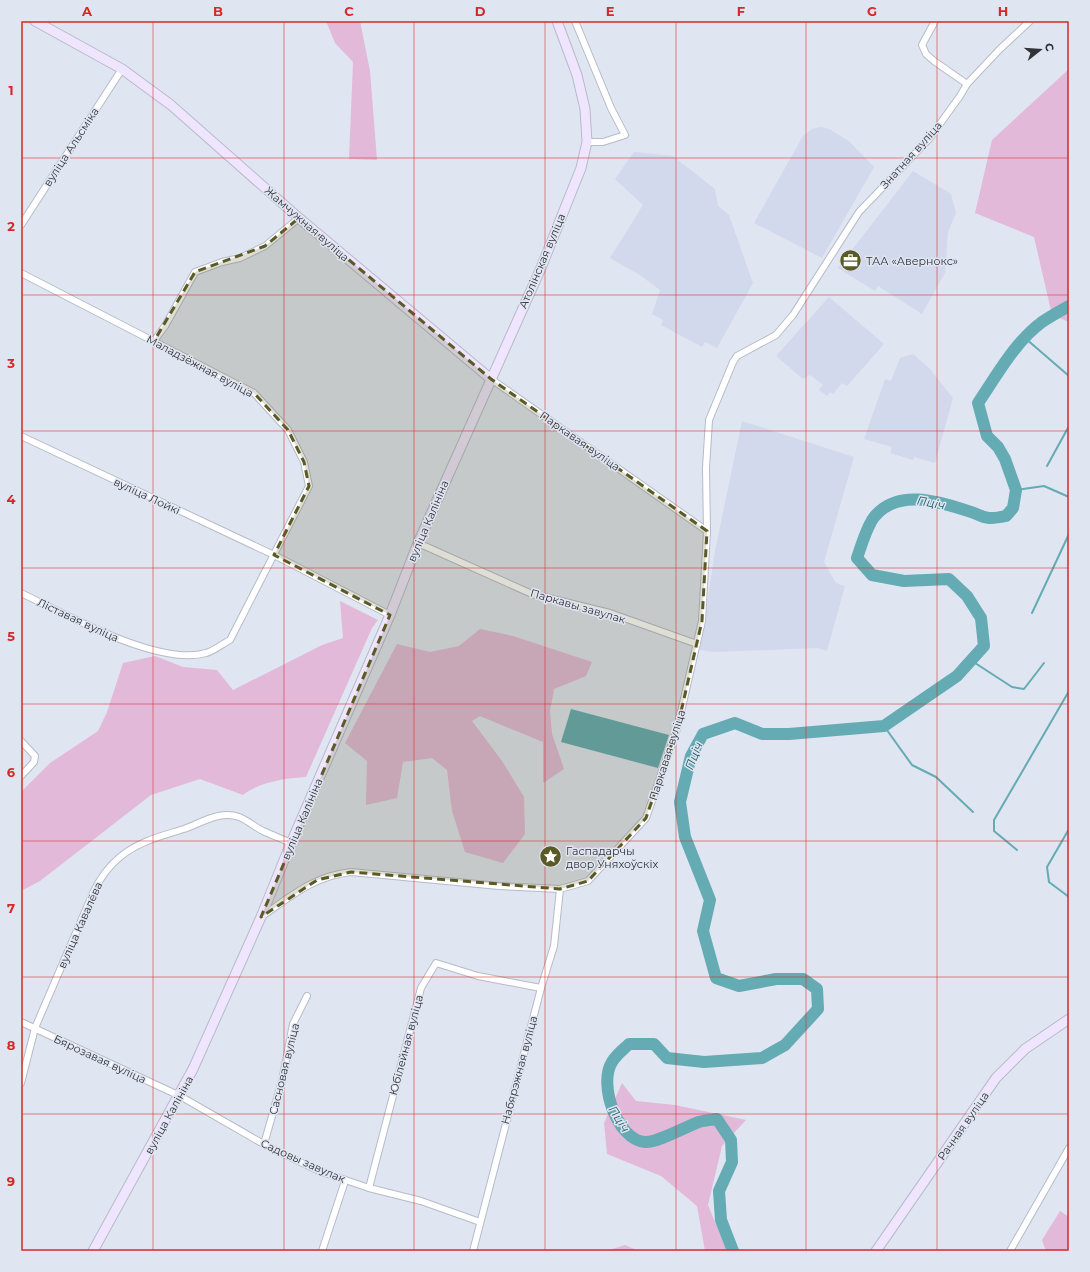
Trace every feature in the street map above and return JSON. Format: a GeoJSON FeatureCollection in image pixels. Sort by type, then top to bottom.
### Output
{"type":"FeatureCollection","features":[{"type":"Feature","properties":{"kind":"street","name":"Жамчужная вуліца"},"geometry":{"type":"LineString","coordinates":[[35,21],[122,69],[171,105],[299,218],[491,378]]}},
{"type":"Feature","properties":{"kind":"street","name":"Атолінская вуліца"},"geometry":{"type":"LineString","coordinates":[[491,378],[541,268],[581,168],[587,142],[586,109],[577,75],[557,21]]}},
{"type":"Feature","properties":{"kind":"street"},"geometry":{"type":"LineString","coordinates":[[575,21],[611,108],[624,135],[603,142],[587,142]]}},
{"type":"Feature","properties":{"kind":"street"},"geometry":{"type":"LineString","coordinates":[[935,21],[922,45],[926,54],[967,84]]}},
{"type":"Feature","properties":{"kind":"street","name":"Знатная вуліца"},"geometry":{"type":"LineString","coordinates":[[707,531],[706,468],[709,420],[726,376],[737,356],[776,335],[793,315],[828,258],[859,212],[929,139],[967,84],[1000,49],[1030,21]]}},
{"type":"Feature","properties":{"kind":"street","name":"вуліца Альсміка"},"geometry":{"type":"LineString","coordinates":[[21,225],[122,69]]}},
{"type":"Feature","properties":{"kind":"street"},"geometry":{"type":"LineString","coordinates":[[154,341],[165,326],[195,272],[222,262],[240,258],[265,246],[299,218]]}},
{"type":"Feature","properties":{"kind":"street","name":"Маладзёжная вуліца"},"geometry":{"type":"LineString","coordinates":[[21,273],[254,393],[288,430],[304,462],[309,486],[274,555]]}},
{"type":"Feature","properties":{"kind":"street","name":"Паркавая вуліца"},"geometry":{"type":"LineString","coordinates":[[261,917],[317,880],[336,874],[351,872],[499,886],[560,889],[588,881],[646,818],[677,729],[702,621],[707,531],[491,378]]}},
{"type":"Feature","properties":{"kind":"street","name":"вуліца Калініна"},"geometry":{"type":"LineString","coordinates":[[93,1251],[180,1096],[261,917],[291,843],[390,615],[418,543],[491,378]]}},
{"type":"Feature","properties":{"kind":"street","name":"вуліца Лойкі"},"geometry":{"type":"LineString","coordinates":[[21,436],[274,555],[390,615]]}},
{"type":"Feature","properties":{"kind":"street","name":"Паркавы завулак"},"geometry":{"type":"LineString","coordinates":[[418,543],[532,594],[610,613],[697,644]]}},
{"type":"Feature","properties":{"kind":"street","name":"Ліставая вуліца"},"geometry":{"type":"LineString","coordinates":[[21,593],[136,646],[189,656],[207,653],[230,640],[274,555]]}},
{"type":"Feature","properties":{"kind":"street"},"geometry":{"type":"LineString","coordinates":[[21,741],[35,756],[34,762],[21,776]]}},
{"type":"Feature","properties":{"kind":"street","name":"вуліца Кавалёва"},"geometry":{"type":"LineString","coordinates":[[21,1083],[35,1028],[98,882],[120,857],[136,846],[155,838],[186,829],[208,819],[224,815],[239,817],[263,831],[291,843]]}},
{"type":"Feature","properties":{"kind":"street","name":"Набярэжная вуліца"},"geometry":{"type":"LineString","coordinates":[[473,1251],[541,988],[554,946],[560,889]]}},
{"type":"Feature","properties":{"kind":"street","name":"Юбілейная вуліца"},"geometry":{"type":"LineString","coordinates":[[369,1188],[421,988],[436,963],[478,976],[541,988]]}},
{"type":"Feature","properties":{"kind":"street","name":"Сасновая вуліца"},"geometry":{"type":"LineString","coordinates":[[264,1144],[282,1081],[294,1024],[307,996]]}},
{"type":"Feature","properties":{"kind":"street","name":"Рачная вуліца"},"geometry":{"type":"LineString","coordinates":[[876,1251],[996,1078],[1025,1049],[1069,1019]]}},
{"type":"Feature","properties":{"kind":"street","name":"Бярозавая вуліца"},"geometry":{"type":"LineString","coordinates":[[21,1022],[180,1096]]}},
{"type":"Feature","properties":{"kind":"street","name":"Садовы завулак"},"geometry":{"type":"LineString","coordinates":[[180,1096],[264,1144],[319,1171],[369,1188],[421,1201],[480,1222]]}},
{"type":"Feature","properties":{"kind":"street"},"geometry":{"type":"LineString","coordinates":[[1010,1251],[1068,1151]]}},
{"type":"Feature","properties":{"kind":"street"},"geometry":{"type":"LineString","coordinates":[[322,1251],[345,1180]]}},
{"type":"Feature","properties":{"kind":"highlighted area"},"geometry":{"type":"Polygon","coordinates":[[[299,218],[491,379],[707,531],[702,621],[677,729],[646,818],[588,881],[560,889],[351,872],[317,880],[261,917],[390,615],[274,555],[309,486],[304,462],[288,430],[254,393],[154,341],[195,272],[265,246],[299,218]]]}},
{"type":"Feature","properties":{"kind":"shaded area"},"geometry":{"type":"Polygon","coordinates":[[[326,21],[360,21],[370,71],[377,160],[349,159],[353,62],[335,43],[326,21]]]}},
{"type":"Feature","properties":{"kind":"shaded area"},"geometry":{"type":"Polygon","coordinates":[[[1069,69],[1069,322],[1052,315],[1034,237],[975,213],[992,140],[1069,69]]]}},
{"type":"Feature","properties":{"kind":"shaded area"},"geometry":{"type":"Polygon","coordinates":[[[821,127],[829,129],[849,141],[874,167],[822,258],[754,223],[803,136],[812,129],[821,127]]]}},
{"type":"Feature","properties":{"kind":"shaded area"},"geometry":{"type":"Polygon","coordinates":[[[634,152],[673,156],[715,189],[718,206],[729,215],[753,283],[717,348],[705,342],[702,347],[661,325],[663,320],[652,314],[660,290],[640,275],[610,258],[643,205],[615,179],[634,152]]]}},
{"type":"Feature","properties":{"kind":"shaded area","name":"ТАА «Авернокс»"},"geometry":{"type":"Polygon","coordinates":[[[913,171],[951,194],[956,213],[948,232],[945,273],[922,314],[878,286],[875,291],[838,268],[913,171]]]}},
{"type":"Feature","properties":{"kind":"shaded area"},"geometry":{"type":"Polygon","coordinates":[[[829,297],[884,344],[847,386],[842,383],[833,394],[830,392],[827,396],[819,390],[823,385],[810,375],[803,379],[776,356],[829,297]]]}},
{"type":"Feature","properties":{"kind":"shaded area"},"geometry":{"type":"Polygon","coordinates":[[[913,354],[929,368],[953,398],[935,463],[914,457],[913,460],[890,453],[892,447],[864,439],[885,379],[891,381],[900,358],[913,354]]]}},
{"type":"Feature","properties":{"kind":"shaded area"},"geometry":{"type":"Polygon","coordinates":[[[742,421],[854,457],[824,562],[836,583],[845,586],[827,651],[817,648],[715,652],[700,650],[715,551],[742,421]]]}},
{"type":"Feature","properties":{"kind":"shaded area"},"geometry":{"type":"Polygon","coordinates":[[[340,601],[378,620],[372,628],[306,777],[290,778],[265,784],[243,795],[200,779],[151,795],[40,881],[21,891],[21,792],[50,763],[98,731],[107,712],[123,663],[155,656],[183,667],[217,670],[233,690],[322,645],[343,638],[340,601]]]}},
{"type":"Feature","properties":{"kind":"shaded area"},"geometry":{"type":"Polygon","coordinates":[[[480,629],[513,636],[592,662],[586,676],[554,689],[550,711],[552,734],[564,769],[543,783],[543,742],[480,716],[472,721],[502,761],[524,797],[525,834],[503,863],[465,852],[452,811],[447,770],[432,758],[403,762],[397,798],[366,805],[367,761],[345,743],[397,644],[430,652],[459,646],[480,629]]]}},
{"type":"Feature","properties":{"kind":"shaded area"},"geometry":{"type":"Polygon","coordinates":[[[622,1083],[636,1101],[675,1105],[746,1120],[722,1146],[708,1205],[727,1251],[705,1251],[697,1206],[661,1176],[607,1154],[604,1123],[622,1083]]]}},
{"type":"Feature","properties":{"kind":"shaded area"},"geometry":{"type":"Polygon","coordinates":[[[1060,1211],[1069,1217],[1069,1251],[1046,1251],[1042,1240],[1060,1211]]]}},
{"type":"Feature","properties":{"kind":"shaded area"},"geometry":{"type":"Polygon","coordinates":[[[625,1245],[639,1251],[606,1251],[625,1245]]]}},
{"type":"Feature","properties":{"kind":"water"},"geometry":{"type":"Polygon","coordinates":[[[571,709],[669,735],[658,768],[561,742],[571,709]]]}},
{"type":"Feature","properties":{"kind":"waterway","name":"Пціч"},"geometry":{"type":"LineString","coordinates":[[733,1251],[721,1220],[719,1191],[732,1162],[731,1140],[717,1119],[699,1122],[650,1142],[635,1139],[626,1132],[619,1122],[613,1110],[607,1084],[608,1072],[612,1062],[629,1044],[654,1044],[667,1058],[704,1062],[762,1058],[785,1045],[818,1009],[817,989],[803,979],[776,979],[739,986],[716,978],[703,931],[710,900],[685,837],[680,802],[691,756],[703,734],[735,723],[762,734],[789,734],[884,726],[957,676],[984,646],[981,618],[967,596],[949,579],[904,581],[872,575],[857,558],[864,536],[872,520],[884,508],[895,502],[918,500],[942,503],[988,518],[1006,516],[1013,508],[1016,490],[1005,459],[998,447],[987,436],[978,403],[1023,339],[1042,322],[1069,306]]}},
{"type":"Feature","properties":{"kind":"waterway"},"geometry":{"type":"LineString","coordinates":[[1025,338],[1069,376]]}},
{"type":"Feature","properties":{"kind":"waterway"},"geometry":{"type":"LineString","coordinates":[[1047,466],[1069,426]]}},
{"type":"Feature","properties":{"kind":"waterway"},"geometry":{"type":"LineString","coordinates":[[1016,490],[1044,486],[1069,497]]}},
{"type":"Feature","properties":{"kind":"waterway"},"geometry":{"type":"LineString","coordinates":[[1032,613],[1069,534]]}},
{"type":"Feature","properties":{"kind":"waterway"},"geometry":{"type":"LineString","coordinates":[[972,661],[1012,687],[1024,689],[1044,663]]}},
{"type":"Feature","properties":{"kind":"waterway"},"geometry":{"type":"LineString","coordinates":[[1017,850],[994,831],[994,820],[1069,691]]}},
{"type":"Feature","properties":{"kind":"waterway"},"geometry":{"type":"LineString","coordinates":[[884,726],[912,765],[936,777],[973,812]]}},
{"type":"Feature","properties":{"kind":"waterway"},"geometry":{"type":"LineString","coordinates":[[1069,829],[1047,867],[1049,882],[1069,897]]}},
{"type":"Feature","properties":{"kind":"place","name":"ТАА «Авернокс»"},"geometry":{"type":"Point","coordinates":[850,261]}},
{"type":"Feature","properties":{"kind":"place","name":"Гаспадарчы двор Уняхоўскіх"},"geometry":{"type":"Point","coordinates":[550,857]}}]}
